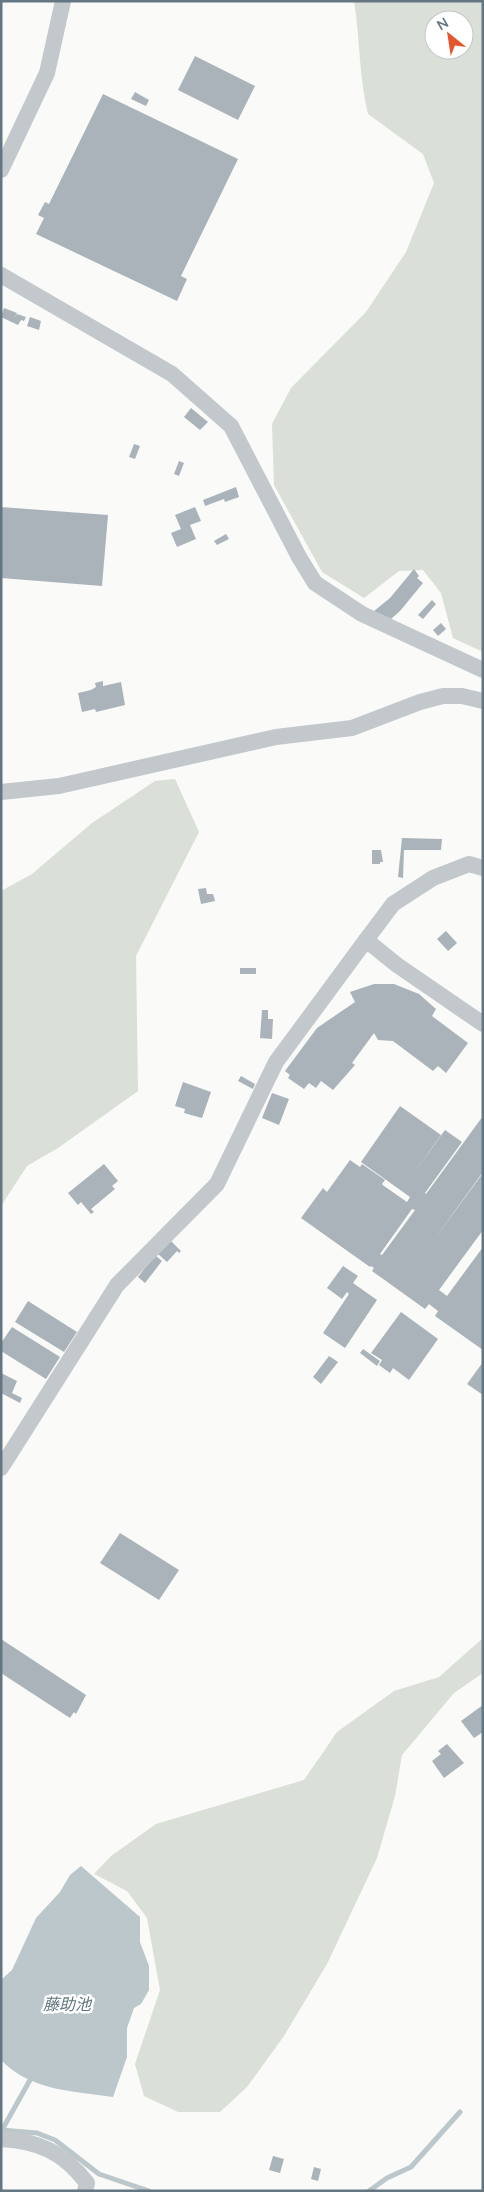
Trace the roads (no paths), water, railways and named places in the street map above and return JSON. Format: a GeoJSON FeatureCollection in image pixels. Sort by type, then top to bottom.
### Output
{"type":"FeatureCollection","features":[{"type":"Feature","properties":{"kind":"street"},"geometry":{"type":"LineString","coordinates":[[1,170],[47,73],[63,1]]}},
{"type":"Feature","properties":{"kind":"street"},"geometry":{"type":"LineString","coordinates":[[1,275],[172,374],[231,426],[299,557],[316,583],[362,614],[483,670]]}},
{"type":"Feature","properties":{"kind":"street"},"geometry":{"type":"LineString","coordinates":[[1,792],[59,786],[276,737],[352,728],[420,702],[443,696],[462,696],[483,701]]}},
{"type":"Feature","properties":{"kind":"street"},"geometry":{"type":"LineString","coordinates":[[1,1468],[117,1285],[217,1184],[276,1062],[393,904],[433,878],[469,864],[483,868]]}},
{"type":"Feature","properties":{"kind":"street"},"geometry":{"type":"LineString","coordinates":[[366,940],[397,965],[483,1024]]}},
{"type":"Feature","properties":{"kind":"street"},"geometry":{"type":"LineString","coordinates":[[1,2139],[42,2145],[75,2167],[87,2183],[85,2191]]}},
{"type":"Feature","properties":{"kind":"water","name":"藤助池"},"geometry":{"type":"Polygon","coordinates":[[[81,1866],[140,1917],[140,1942],[149,1966],[149,1990],[141,2004],[134,2008],[127,2028],[127,2057],[113,2097],[68,2091],[39,2084],[13,2070],[1,2060],[1,1980],[12,1970],[36,1918],[60,1892],[70,1875],[81,1866]]]}},
{"type":"Feature","properties":{"kind":"waterway"},"geometry":{"type":"LineString","coordinates":[[2,2130],[30,2080]]}},
{"type":"Feature","properties":{"kind":"waterway"},"geometry":{"type":"LineString","coordinates":[[369,2191],[387,2178],[411,2167],[460,2112]]}},
{"type":"Feature","properties":{"kind":"waterway"},"geometry":{"type":"LineString","coordinates":[[1,2130],[37,2133],[55,2140],[99,2174],[149,2191]]}}]}
